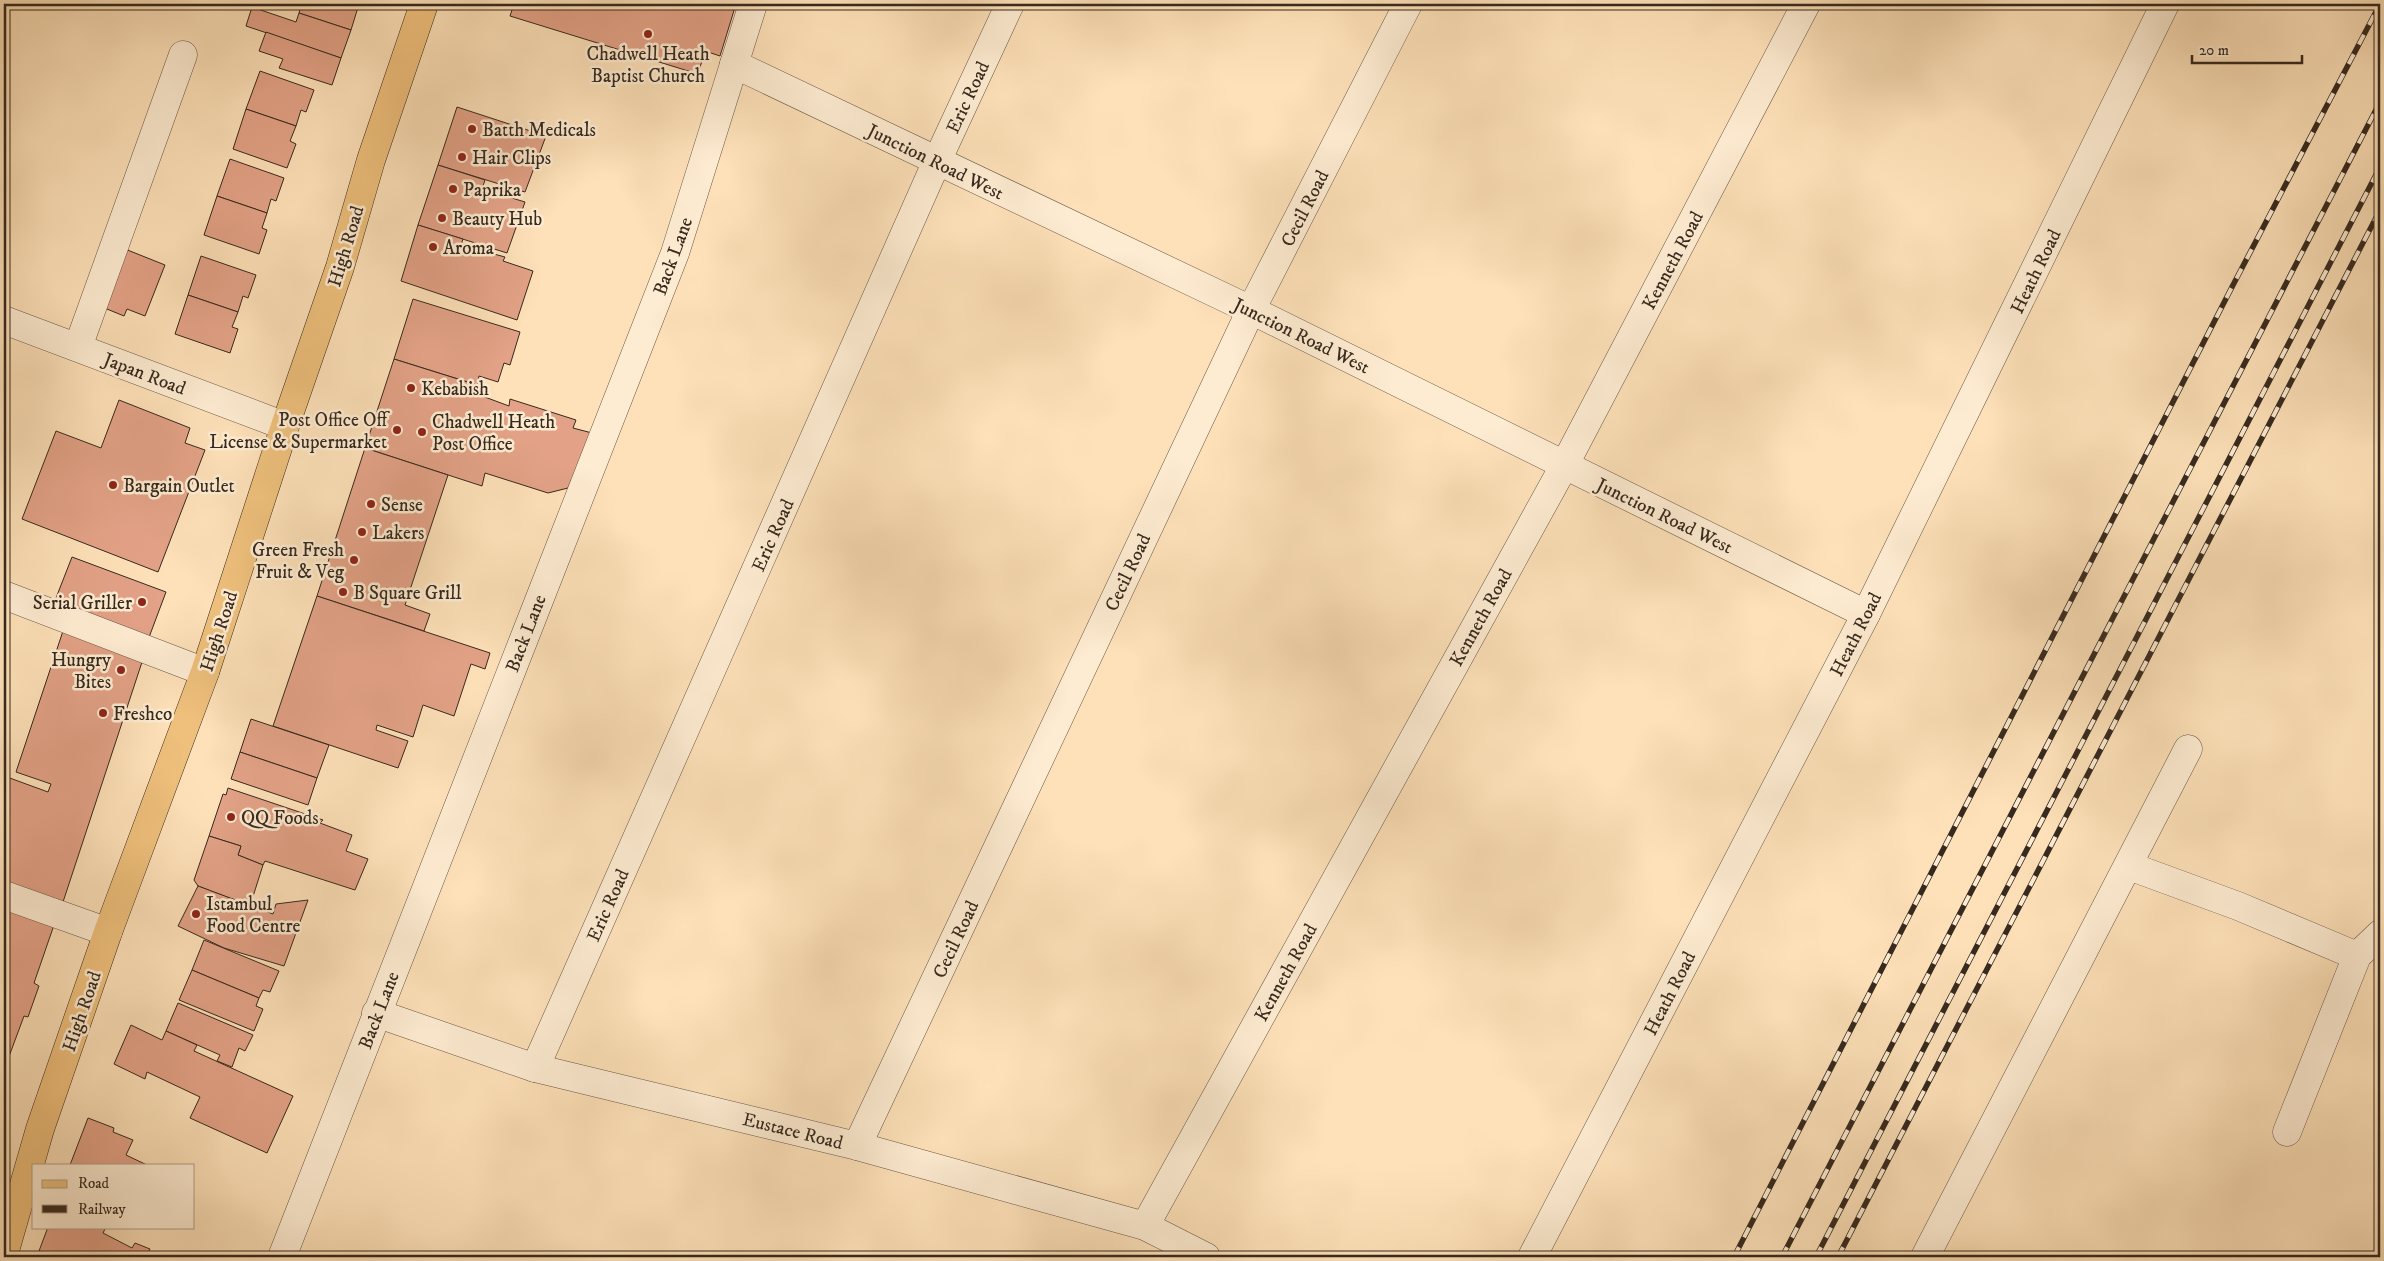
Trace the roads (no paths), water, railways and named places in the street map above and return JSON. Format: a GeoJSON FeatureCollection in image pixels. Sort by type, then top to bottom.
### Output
{"type":"FeatureCollection","features":[{"type":"Feature","properties":{"kind":"main road","name":"High Road"},"geometry":{"type":"LineString","coordinates":[[4,1254],[40,1129],[108,932],[205,672],[285,426],[340,267],[372,160],[424,4]]}},
{"type":"Feature","properties":{"kind":"street","name":"Back Lane"},"geometry":{"type":"LineString","coordinates":[[282,1257],[376,1012],[675,253],[753,4]]}},
{"type":"Feature","properties":{"kind":"street","name":"Eric Road"},"geometry":{"type":"LineString","coordinates":[[535,1068],[937,161],[1010,4]]}},
{"type":"Feature","properties":{"kind":"street","name":"Cecil Road"},"geometry":{"type":"LineString","coordinates":[[857,1146],[1251,310],[1408,4]]}},
{"type":"Feature","properties":{"kind":"street","name":"Kenneth Road"},"geometry":{"type":"LineString","coordinates":[[1146,1226],[1564,466],[1806,4]]}},
{"type":"Feature","properties":{"kind":"street","name":"Heath Road"},"geometry":{"type":"LineString","coordinates":[[1532,1257],[1866,614],[2165,4]]}},
{"type":"Feature","properties":{"kind":"street"},"geometry":{"type":"LineString","coordinates":[[78,347],[183,55]]}},
{"type":"Feature","properties":{"kind":"street","name":"Junction Road West"},"geometry":{"type":"LineString","coordinates":[[734,64],[1251,310],[1866,614]]}},
{"type":"Feature","properties":{"kind":"street","name":"Japan Road"},"geometry":{"type":"LineString","coordinates":[[4,320],[285,426]]}},
{"type":"Feature","properties":{"kind":"street"},"geometry":{"type":"LineString","coordinates":[[4,596],[205,672]]}},
{"type":"Feature","properties":{"kind":"street"},"geometry":{"type":"LineString","coordinates":[[1926,1257],[2188,749]]}},
{"type":"Feature","properties":{"kind":"street"},"geometry":{"type":"LineString","coordinates":[[2128,866],[2238,906],[2357,956]]}},
{"type":"Feature","properties":{"kind":"street"},"geometry":{"type":"LineString","coordinates":[[4,895],[108,932]]}},
{"type":"Feature","properties":{"kind":"street"},"geometry":{"type":"LineString","coordinates":[[2287,1132],[2357,956],[2380,934]]}},
{"type":"Feature","properties":{"kind":"street","name":"Eustace Road"},"geometry":{"type":"LineString","coordinates":[[376,1012],[535,1068],[857,1146],[1146,1226],[1206,1257]]}},
{"type":"Feature","properties":{"kind":"railway"},"geometry":{"type":"LineString","coordinates":[[1734,1257],[2232,287],[2380,4]]}},
{"type":"Feature","properties":{"kind":"railway"},"geometry":{"type":"LineString","coordinates":[[1782,1257],[2380,102]]}},
{"type":"Feature","properties":{"kind":"railway"},"geometry":{"type":"LineString","coordinates":[[1816,1257],[2380,167]]}},
{"type":"Feature","properties":{"kind":"railway"},"geometry":{"type":"LineString","coordinates":[[1838,1257],[2380,210]]}},
{"type":"Feature","properties":{"kind":"place","name":"Chadwell Heath Baptist Church"},"geometry":{"type":"Point","coordinates":[648,34]}},
{"type":"Feature","properties":{"kind":"place","name":"Batth Medicals"},"geometry":{"type":"Point","coordinates":[472,129]}},
{"type":"Feature","properties":{"kind":"place","name":"Hair Clips"},"geometry":{"type":"Point","coordinates":[462,157]}},
{"type":"Feature","properties":{"kind":"place","name":"Paprika"},"geometry":{"type":"Point","coordinates":[453,189]}},
{"type":"Feature","properties":{"kind":"place","name":"Beauty Hub"},"geometry":{"type":"Point","coordinates":[442,218]}},
{"type":"Feature","properties":{"kind":"place","name":"Aroma"},"geometry":{"type":"Point","coordinates":[433,247]}},
{"type":"Feature","properties":{"kind":"place","name":"Kebabish"},"geometry":{"type":"Point","coordinates":[411,388]}},
{"type":"Feature","properties":{"kind":"place","name":"Post Office Off License & Supermarket"},"geometry":{"type":"Point","coordinates":[397,430]}},
{"type":"Feature","properties":{"kind":"place","name":"Chadwell Heath Post Office"},"geometry":{"type":"Point","coordinates":[422,432]}},
{"type":"Feature","properties":{"kind":"place","name":"Bargain Outlet"},"geometry":{"type":"Point","coordinates":[113,485]}},
{"type":"Feature","properties":{"kind":"place","name":"Sense"},"geometry":{"type":"Point","coordinates":[371,504]}},
{"type":"Feature","properties":{"kind":"place","name":"Lakers"},"geometry":{"type":"Point","coordinates":[362,532]}},
{"type":"Feature","properties":{"kind":"place","name":"Green Fresh Fruit & Veg"},"geometry":{"type":"Point","coordinates":[354,560]}},
{"type":"Feature","properties":{"kind":"place","name":"B Square Grill"},"geometry":{"type":"Point","coordinates":[343,592]}},
{"type":"Feature","properties":{"kind":"place","name":"Serial Griller"},"geometry":{"type":"Point","coordinates":[142,602]}},
{"type":"Feature","properties":{"kind":"place","name":"Hungry Bites"},"geometry":{"type":"Point","coordinates":[121,670]}},
{"type":"Feature","properties":{"kind":"place","name":"Freshco"},"geometry":{"type":"Point","coordinates":[103,713]}},
{"type":"Feature","properties":{"kind":"place","name":"QQ Foods"},"geometry":{"type":"Point","coordinates":[231,817]}},
{"type":"Feature","properties":{"kind":"place","name":"Istambul Food Centre"},"geometry":{"type":"Point","coordinates":[196,914]}}]}
